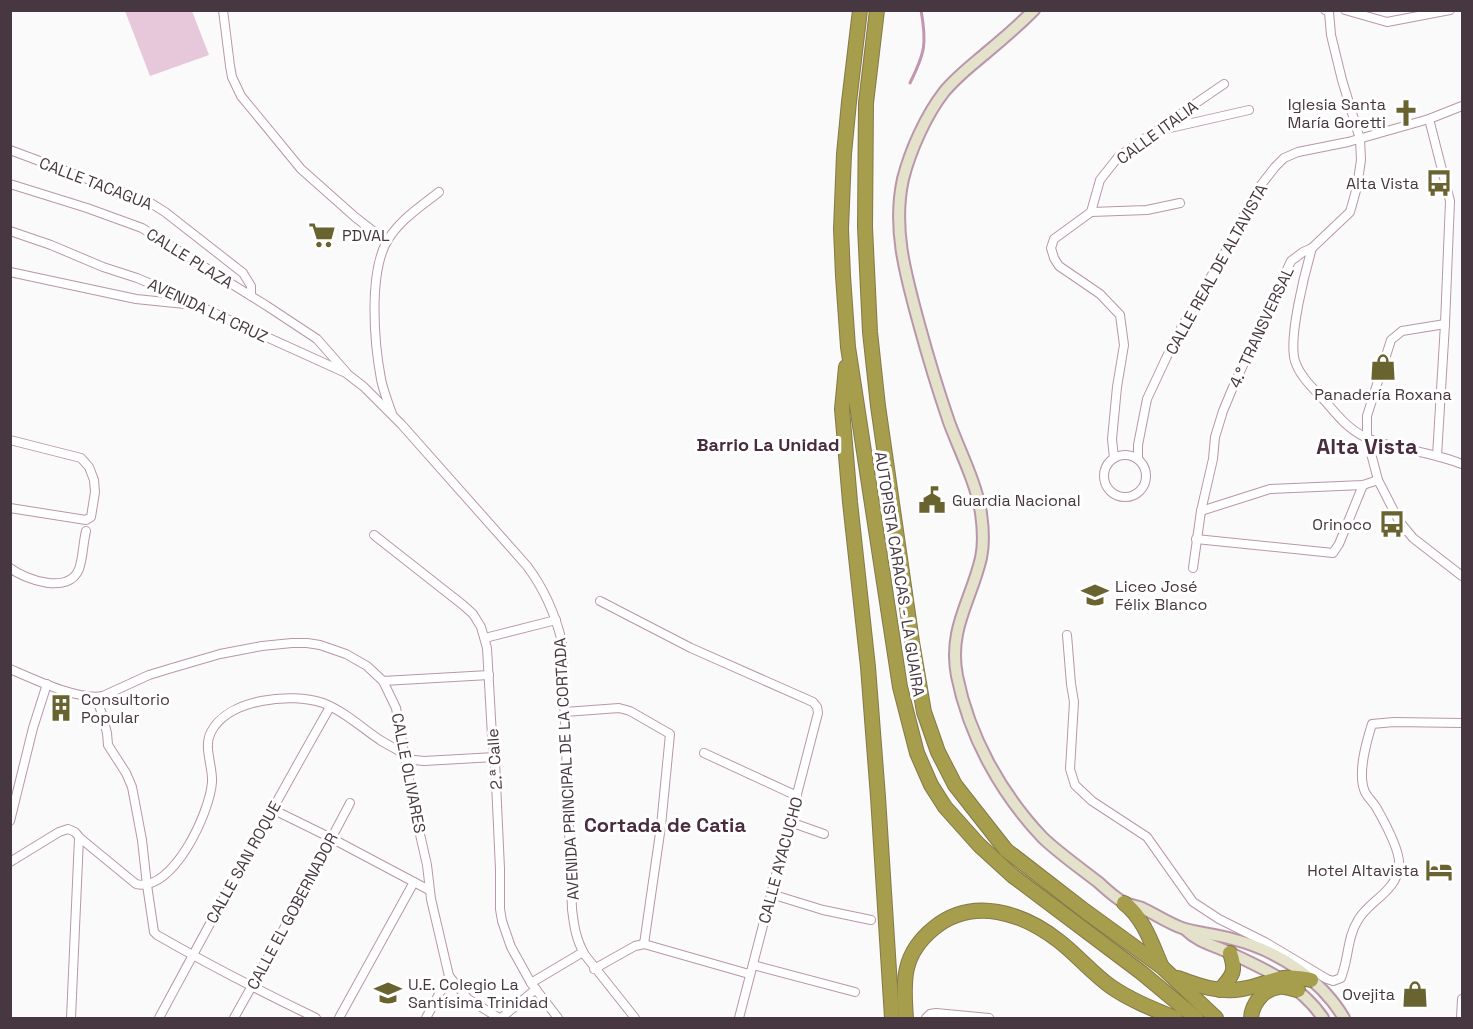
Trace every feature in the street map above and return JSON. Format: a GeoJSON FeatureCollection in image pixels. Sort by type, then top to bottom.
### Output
{"type":"FeatureCollection","features":[{"type":"Feature","properties":{"kind":"highway","name":"AUTOPISTA CARACAS - LA GUAIRA"},"geometry":{"type":"LineString","coordinates":[[860,10],[846,133],[841,229],[848,347],[900,687],[914,741],[931,785],[951,813],[996,862],[1142,973],[1196,1018]]}},
{"type":"Feature","properties":{"kind":"highway","name":"AUTOPISTA CARACAS - LA GUAIRA"},"geometry":{"type":"LineString","coordinates":[[877,10],[866,104],[865,227],[869,320],[878,406],[924,712],[938,752],[955,785],[1006,850],[1168,972],[1216,1018]]}},
{"type":"Feature","properties":{"kind":"highway"},"geometry":{"type":"LineString","coordinates":[[848,347],[842,409],[868,667],[892,1018]]}},
{"type":"Feature","properties":{"kind":"highway"},"geometry":{"type":"LineString","coordinates":[[1124,903],[1133,909],[1168,972],[1201,987],[1220,990],[1242,989],[1280,978],[1311,980]]}},
{"type":"Feature","properties":{"kind":"highway"},"geometry":{"type":"LineString","coordinates":[[906,1018],[905,978],[907,964],[914,949],[924,936],[942,921],[962,913],[983,910],[1012,915],[1042,929],[1060,941],[1108,985],[1127,997],[1176,1018]]}},
{"type":"Feature","properties":{"kind":"highway"},"geometry":{"type":"LineString","coordinates":[[1220,990],[1233,974],[1230,953]]}},
{"type":"Feature","properties":{"kind":"highway"},"geometry":{"type":"LineString","coordinates":[[1251,1018],[1253,1008],[1265,992],[1280,987],[1298,990]]}},
{"type":"Feature","properties":{"kind":"main road"},"geometry":{"type":"LineString","coordinates":[[1034,10],[963,73],[944,92],[933,108],[922,129],[903,179],[899,221],[902,260],[926,348],[981,512],[983,533],[981,556],[957,627],[955,650],[957,674],[972,727],[989,764],[1024,817],[1046,841],[1124,903],[1142,908],[1186,930],[1235,939],[1285,961],[1328,995],[1344,1018]]}},
{"type":"Feature","properties":{"kind":"main road"},"geometry":{"type":"LineString","coordinates":[[1186,930],[1201,942],[1230,953],[1280,978],[1311,1002],[1323,1018]]}},
{"type":"Feature","properties":{"kind":"street"},"geometry":{"type":"LineString","coordinates":[[223,10],[232,77],[241,96],[301,169],[355,218],[387,242]]}},
{"type":"Feature","properties":{"kind":"street"},"geometry":{"type":"LineString","coordinates":[[1345,10],[1387,22],[1450,10]]}},
{"type":"Feature","properties":{"kind":"street","name":"4.° TRANSVERSAL"},"geometry":{"type":"LineString","coordinates":[[1193,568],[1196,539],[1213,459],[1215,437],[1233,387],[1291,261],[1312,248],[1350,212],[1357,187],[1361,160],[1360,139],[1339,69],[1328,11]]}},
{"type":"Feature","properties":{"kind":"street","name":"CALLE ITALIA"},"geometry":{"type":"LineString","coordinates":[[1091,212],[1100,180],[1119,156],[1224,84]]}},
{"type":"Feature","properties":{"kind":"street","name":"CALLE REAL DE ALTAVISTA"},"geometry":{"type":"LineString","coordinates":[[1138,459],[1138,445],[1147,399],[1176,337],[1231,242],[1254,194],[1275,167],[1298,152],[1360,139],[1429,119],[1462,106]]}},
{"type":"Feature","properties":{"kind":"street"},"geometry":{"type":"LineString","coordinates":[[1151,133],[1249,110]]}},
{"type":"Feature","properties":{"kind":"street"},"geometry":{"type":"LineString","coordinates":[[1429,119],[1450,201],[1437,456]]}},
{"type":"Feature","properties":{"kind":"street","name":"CALLE TACAGUA"},"geometry":{"type":"LineString","coordinates":[[10,150],[149,202],[243,273],[251,286],[251,296]]}},
{"type":"Feature","properties":{"kind":"street","name":"CALLE PLAZA"},"geometry":{"type":"LineString","coordinates":[[10,184],[141,228],[317,339],[346,373]]}},
{"type":"Feature","properties":{"kind":"street"},"geometry":{"type":"LineString","coordinates":[[392,415],[381,380],[376,348],[375,290],[379,263],[387,242],[402,221],[439,192]]}},
{"type":"Feature","properties":{"kind":"street"},"geometry":{"type":"LineString","coordinates":[[1114,458],[1112,439],[1124,345],[1120,315],[1100,294],[1059,266],[1051,248],[1054,239],[1091,212],[1147,210],[1180,203]]}},
{"type":"Feature","properties":{"kind":"street","name":"AVENIDA LA CRUZ"},"geometry":{"type":"LineString","coordinates":[[10,231],[136,278],[346,373],[392,415]]}},
{"type":"Feature","properties":{"kind":"street"},"geometry":{"type":"LineString","coordinates":[[1312,248],[1306,268],[1294,336],[1293,350],[1302,376],[1346,426],[1366,438],[1462,464]]}},
{"type":"Feature","properties":{"kind":"street"},"geometry":{"type":"LineString","coordinates":[[10,272],[136,299],[199,306]]}},
{"type":"Feature","properties":{"kind":"street"},"geometry":{"type":"LineString","coordinates":[[1445,324],[1402,331],[1391,340],[1368,416],[1366,438],[1378,480],[1399,522],[1413,538],[1462,576]]}},
{"type":"Feature","properties":{"kind":"street","name":"AVENIDA PRINCIPAL DE LA CORTADA"},"geometry":{"type":"LineString","coordinates":[[392,415],[526,566],[541,585],[556,620],[562,642],[574,931],[582,952],[635,1018]]}},
{"type":"Feature","properties":{"kind":"street"},"geometry":{"type":"LineString","coordinates":[[10,441],[81,458],[89,467],[94,480],[95,492],[91,517],[86,520],[10,508]]}},
{"type":"Feature","properties":{"kind":"street"},"geometry":{"type":"LineString","coordinates":[[1126,455],[1138,459],[1146,472],[1144,486],[1139,492],[1126,497],[1113,493],[1105,482],[1109,462],[1126,455]]}},
{"type":"Feature","properties":{"kind":"street"},"geometry":{"type":"LineString","coordinates":[[1201,511],[1270,489],[1363,485],[1378,480]]}},
{"type":"Feature","properties":{"kind":"street"},"geometry":{"type":"LineString","coordinates":[[1196,539],[1333,553],[1339,544],[1363,485]]}},
{"type":"Feature","properties":{"kind":"street"},"geometry":{"type":"LineString","coordinates":[[10,568],[41,582],[53,584],[66,582],[78,570],[86,531]]}},
{"type":"Feature","properties":{"kind":"street","name":"2.ª Calle"},"geometry":{"type":"LineString","coordinates":[[374,535],[473,614],[481,627],[485,638],[489,675],[495,757],[501,921],[511,947],[534,986],[558,1018]]}},
{"type":"Feature","properties":{"kind":"street","name":"CALLE AYACUCHO"},"geometry":{"type":"LineString","coordinates":[[600,601],[691,648],[813,702],[817,707],[818,713],[739,1018]]}},
{"type":"Feature","properties":{"kind":"street"},"geometry":{"type":"LineString","coordinates":[[485,638],[556,620]]}},
{"type":"Feature","properties":{"kind":"street"},"geometry":{"type":"LineString","coordinates":[[1067,635],[1074,702],[1070,769],[1075,785],[1092,801],[1147,837],[1192,902],[1333,981],[1341,978],[1350,935],[1358,919],[1395,880],[1400,866],[1398,850],[1363,784],[1362,772],[1372,724],[1462,723]]}},
{"type":"Feature","properties":{"kind":"street","name":"CALLE OLIVARES"},"geometry":{"type":"LineString","coordinates":[[96,697],[149,675],[220,654],[262,646],[292,643],[320,645],[336,650],[367,666],[383,681],[396,708],[427,865],[429,890],[449,976],[468,999],[500,1018]]}},
{"type":"Feature","properties":{"kind":"street"},"geometry":{"type":"LineString","coordinates":[[10,669],[62,690],[96,697],[107,732],[108,746],[126,773],[132,788],[142,840],[154,932],[250,987],[316,1018]]}},
{"type":"Feature","properties":{"kind":"street"},"geometry":{"type":"LineString","coordinates":[[383,681],[489,675]]}},
{"type":"Feature","properties":{"kind":"street"},"geometry":{"type":"LineString","coordinates":[[10,821],[33,728],[47,684]]}},
{"type":"Feature","properties":{"kind":"street"},"geometry":{"type":"LineString","coordinates":[[10,862],[59,832],[68,829],[75,832],[136,884],[147,885],[156,881],[175,866],[184,854],[206,811],[212,782],[208,747],[211,731],[231,711],[244,705],[298,697],[330,706],[405,756],[424,761],[495,757]]}},
{"type":"Feature","properties":{"kind":"street","name":"CALLE SAN ROQUE"},"geometry":{"type":"LineString","coordinates":[[159,1018],[330,706]]}},
{"type":"Feature","properties":{"kind":"street"},"geometry":{"type":"LineString","coordinates":[[565,712],[619,708],[630,711],[670,734],[661,826],[644,944]]}},
{"type":"Feature","properties":{"kind":"street"},"geometry":{"type":"LineString","coordinates":[[704,753],[797,796]]}},
{"type":"Feature","properties":{"kind":"street","name":"CALLE EL GOBERNADOR"},"geometry":{"type":"LineString","coordinates":[[234,1018],[350,803]]}},
{"type":"Feature","properties":{"kind":"street"},"geometry":{"type":"LineString","coordinates":[[272,809],[429,890]]}},
{"type":"Feature","properties":{"kind":"street"},"geometry":{"type":"LineString","coordinates":[[790,822],[824,834]]}},
{"type":"Feature","properties":{"kind":"street"},"geometry":{"type":"LineString","coordinates":[[71,1018],[79,838]]}},
{"type":"Feature","properties":{"kind":"street"},"geometry":{"type":"LineString","coordinates":[[339,1018],[414,882]]}},
{"type":"Feature","properties":{"kind":"street"},"geometry":{"type":"LineString","coordinates":[[771,894],[823,910],[871,920]]}},
{"type":"Feature","properties":{"kind":"street"},"geometry":{"type":"LineString","coordinates":[[594,969],[635,946],[644,944],[749,975]]}},
{"type":"Feature","properties":{"kind":"street"},"geometry":{"type":"LineString","coordinates":[[500,1018],[534,986],[582,952]]}},
{"type":"Feature","properties":{"kind":"street"},"geometry":{"type":"LineString","coordinates":[[753,965],[855,992]]}},
{"type":"Feature","properties":{"kind":"street"},"geometry":{"type":"LineString","coordinates":[[426,1018],[449,976]]}},
{"type":"Feature","properties":{"kind":"street"},"geometry":{"type":"LineString","coordinates":[[1461,1018],[1462,999]]}},
{"type":"Feature","properties":{"kind":"street"},"geometry":{"type":"LineString","coordinates":[[926,1018],[936,1013],[989,1018]]}},
{"type":"Feature","properties":{"kind":"shaded area"},"geometry":{"type":"Polygon","coordinates":[[[125,11],[192,11],[209,55],[150,76],[125,11]]]}},
{"type":"Feature","properties":{"kind":"waterway"},"geometry":{"type":"LineString","coordinates":[[910,83],[922,56],[924,32],[921,10]]}},
{"type":"Feature","properties":{"kind":"place","name":"Iglesia Santa María Goretti"},"geometry":{"type":"Point","coordinates":[1406,113]}},
{"type":"Feature","properties":{"kind":"place","name":"Alta Vista"},"geometry":{"type":"Point","coordinates":[1439,183]}},
{"type":"Feature","properties":{"kind":"place","name":"PDVAL"},"geometry":{"type":"Point","coordinates":[322,235]}},
{"type":"Feature","properties":{"kind":"place","name":"Panadería Roxana"},"geometry":{"type":"Point","coordinates":[1383,367]}},
{"type":"Feature","properties":{"kind":"place","name":"Guardia Nacional"},"geometry":{"type":"Point","coordinates":[932,500]}},
{"type":"Feature","properties":{"kind":"place","name":"Orinoco"},"geometry":{"type":"Point","coordinates":[1392,524]}},
{"type":"Feature","properties":{"kind":"place","name":"Liceo José Félix Blanco"},"geometry":{"type":"Point","coordinates":[1095,595]}},
{"type":"Feature","properties":{"kind":"place","name":"Consultorio Popular"},"geometry":{"type":"Point","coordinates":[61,708]}},
{"type":"Feature","properties":{"kind":"place","name":"Hotel Altavista"},"geometry":{"type":"Point","coordinates":[1439,870]}},
{"type":"Feature","properties":{"kind":"place","name":"U.E. Colegio La Santísima Trinidad"},"geometry":{"type":"Point","coordinates":[388,993]}},
{"type":"Feature","properties":{"kind":"place","name":"Ovejita"},"geometry":{"type":"Point","coordinates":[1415,994]}},
{"type":"Feature","properties":{"kind":"district","name":"Barrio La Unidad"},"geometry":{"type":"Point","coordinates":[768,445]}},
{"type":"Feature","properties":{"kind":"district","name":"Alta Vista"},"geometry":{"type":"Point","coordinates":[1367,446]}},
{"type":"Feature","properties":{"kind":"district","name":"Cortada de Catia"},"geometry":{"type":"Point","coordinates":[665,825]}}]}
